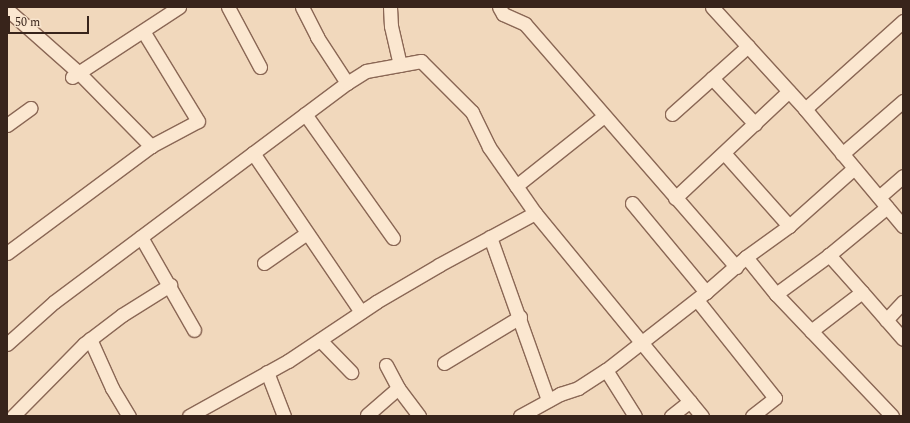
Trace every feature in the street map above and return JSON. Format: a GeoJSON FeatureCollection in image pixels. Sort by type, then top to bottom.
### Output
{"type":"FeatureCollection","features":[{"type":"Feature","properties":{"kind":"street"},"geometry":{"type":"LineString","coordinates":[[75,75],[179,7]]}},
{"type":"Feature","properties":{"kind":"street"},"geometry":{"type":"LineString","coordinates":[[228,7],[260,67]]}},
{"type":"Feature","properties":{"kind":"street"},"geometry":{"type":"LineString","coordinates":[[302,7],[317,37],[347,83]]}},
{"type":"Feature","properties":{"kind":"street"},"geometry":{"type":"LineString","coordinates":[[390,7],[391,26],[400,65]]}},
{"type":"Feature","properties":{"kind":"street"},"geometry":{"type":"LineString","coordinates":[[712,7],[805,109],[903,226]]}},
{"type":"Feature","properties":{"kind":"street"},"geometry":{"type":"LineString","coordinates":[[504,9],[525,24],[736,267]]}},
{"type":"Feature","properties":{"kind":"street"},"geometry":{"type":"LineString","coordinates":[[11,10],[75,75],[151,146]]}},
{"type":"Feature","properties":{"kind":"street"},"geometry":{"type":"LineString","coordinates":[[805,109],[903,21]]}},
{"type":"Feature","properties":{"kind":"street"},"geometry":{"type":"LineString","coordinates":[[7,253],[151,146],[198,122],[143,31]]}},
{"type":"Feature","properties":{"kind":"street"},"geometry":{"type":"LineString","coordinates":[[672,114],[748,46]]}},
{"type":"Feature","properties":{"kind":"street"},"geometry":{"type":"LineString","coordinates":[[7,344],[54,302],[347,83],[366,71],[421,61],[472,112],[489,147],[535,213],[702,416]]}},
{"type":"Feature","properties":{"kind":"street"},"geometry":{"type":"LineString","coordinates":[[712,78],[755,124]]}},
{"type":"Feature","properties":{"kind":"street"},"geometry":{"type":"LineString","coordinates":[[675,198],[789,91]]}},
{"type":"Feature","properties":{"kind":"street"},"geometry":{"type":"LineString","coordinates":[[842,154],[903,101]]}},
{"type":"Feature","properties":{"kind":"street"},"geometry":{"type":"LineString","coordinates":[[7,125],[30,108]]}},
{"type":"Feature","properties":{"kind":"street"},"geometry":{"type":"LineString","coordinates":[[305,114],[393,238]]}},
{"type":"Feature","properties":{"kind":"street"},"geometry":{"type":"LineString","coordinates":[[516,186],[604,116]]}},
{"type":"Feature","properties":{"kind":"street"},"geometry":{"type":"LineString","coordinates":[[253,153],[361,312]]}},
{"type":"Feature","properties":{"kind":"street"},"geometry":{"type":"LineString","coordinates":[[724,153],[789,226]]}},
{"type":"Feature","properties":{"kind":"street"},"geometry":{"type":"LineString","coordinates":[[520,416],[548,400],[578,388],[606,370],[702,296],[746,257],[789,226],[854,168]]}},
{"type":"Feature","properties":{"kind":"street"},"geometry":{"type":"LineString","coordinates":[[776,294],[829,255],[883,202],[903,176]]}},
{"type":"Feature","properties":{"kind":"street"},"geometry":{"type":"LineString","coordinates":[[632,203],[702,296],[775,398],[752,416]]}},
{"type":"Feature","properties":{"kind":"street"},"geometry":{"type":"LineString","coordinates":[[194,415],[320,340],[361,312],[490,237],[535,213]]}},
{"type":"Feature","properties":{"kind":"street"},"geometry":{"type":"LineString","coordinates":[[264,263],[308,233]]}},
{"type":"Feature","properties":{"kind":"street"},"geometry":{"type":"LineString","coordinates":[[141,237],[170,285],[194,330]]}},
{"type":"Feature","properties":{"kind":"street"},"geometry":{"type":"LineString","coordinates":[[490,237],[520,317],[548,400]]}},
{"type":"Feature","properties":{"kind":"street"},"geometry":{"type":"LineString","coordinates":[[829,255],[903,339]]}},
{"type":"Feature","properties":{"kind":"street"},"geometry":{"type":"LineString","coordinates":[[746,257],[776,294],[885,414]]}},
{"type":"Feature","properties":{"kind":"street"},"geometry":{"type":"LineString","coordinates":[[13,416],[90,339],[122,315],[170,285]]}},
{"type":"Feature","properties":{"kind":"street"},"geometry":{"type":"LineString","coordinates":[[811,331],[862,292]]}},
{"type":"Feature","properties":{"kind":"street"},"geometry":{"type":"LineString","coordinates":[[886,320],[903,302]]}},
{"type":"Feature","properties":{"kind":"street"},"geometry":{"type":"LineString","coordinates":[[444,363],[520,317]]}},
{"type":"Feature","properties":{"kind":"street"},"geometry":{"type":"LineString","coordinates":[[90,339],[112,388],[129,416]]}},
{"type":"Feature","properties":{"kind":"street"},"geometry":{"type":"LineString","coordinates":[[320,340],[351,372]]}},
{"type":"Feature","properties":{"kind":"street"},"geometry":{"type":"LineString","coordinates":[[386,365],[398,388],[420,416]]}},
{"type":"Feature","properties":{"kind":"street"},"geometry":{"type":"LineString","coordinates":[[606,370],[635,416]]}},
{"type":"Feature","properties":{"kind":"street"},"geometry":{"type":"LineString","coordinates":[[267,372],[284,416]]}},
{"type":"Feature","properties":{"kind":"street"},"geometry":{"type":"LineString","coordinates":[[367,415],[398,388]]}},
{"type":"Feature","properties":{"kind":"street"},"geometry":{"type":"LineString","coordinates":[[671,416],[690,401]]}}]}
